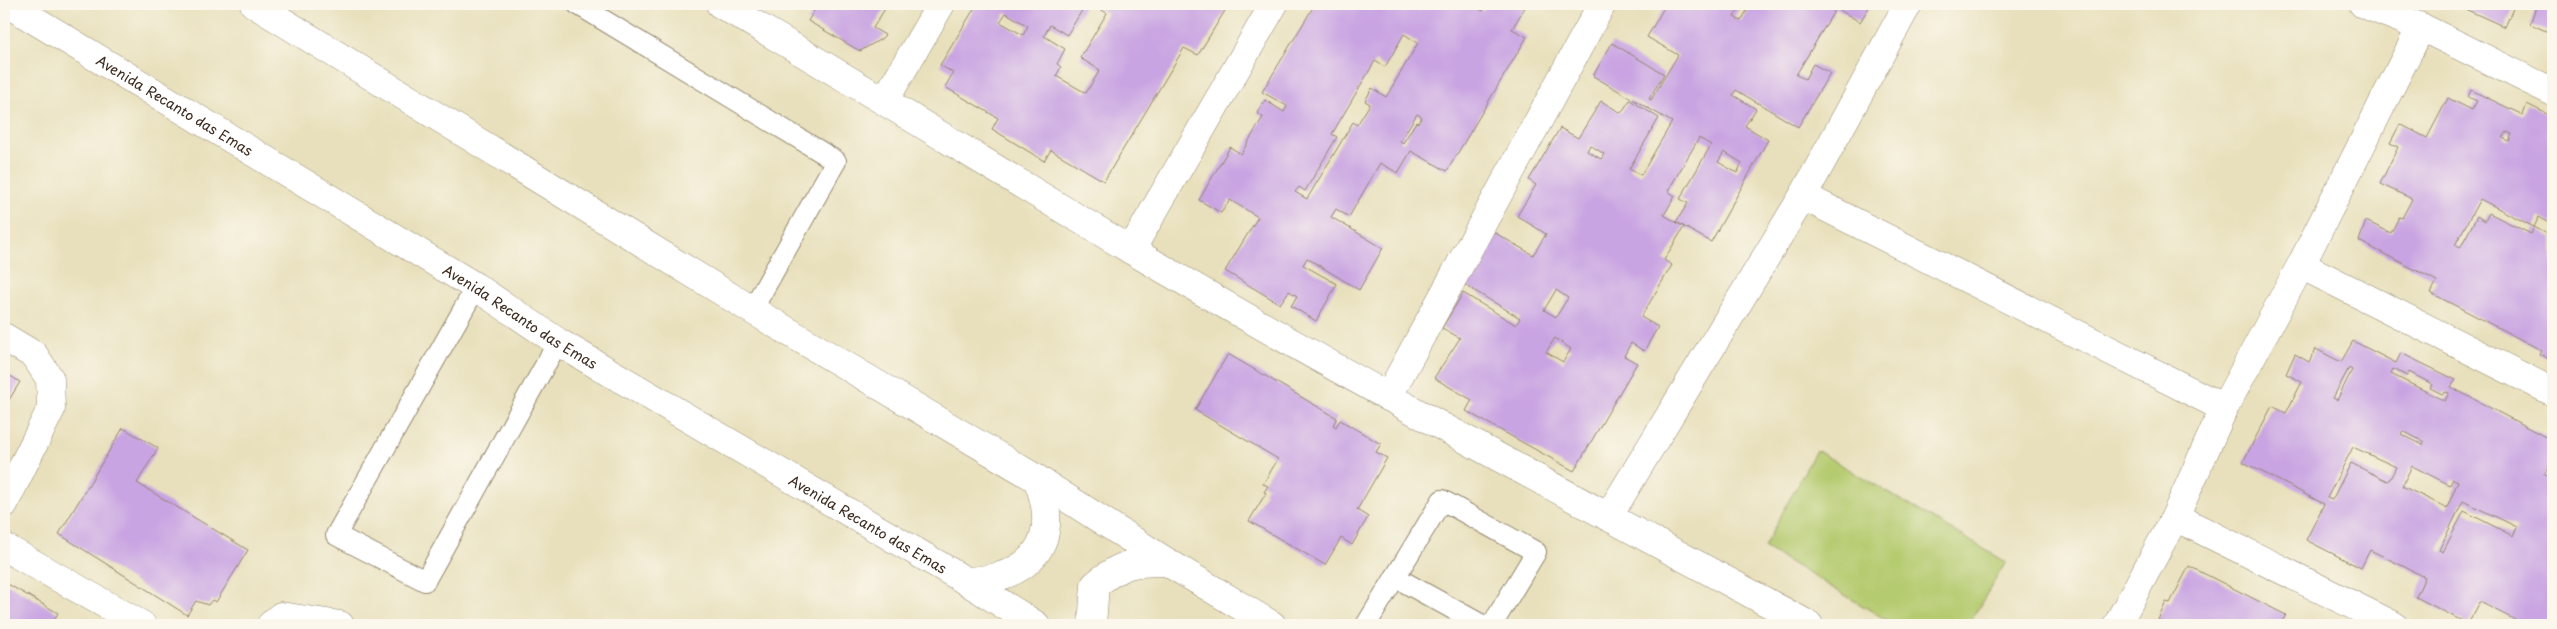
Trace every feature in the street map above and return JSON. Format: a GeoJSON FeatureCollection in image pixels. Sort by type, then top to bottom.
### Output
{"type":"FeatureCollection","features":[{"type":"Feature","properties":{"kind":"street","name":"Avenida Recanto das Emas"},"geometry":{"type":"LineString","coordinates":[[8,4],[476,287],[558,342],[966,581],[1036,625]]}},
{"type":"Feature","properties":{"kind":"street"},"geometry":{"type":"LineString","coordinates":[[254,4],[752,310],[1037,479],[1167,562],[1272,625]]}},
{"type":"Feature","properties":{"kind":"street"},"geometry":{"type":"LineString","coordinates":[[720,4],[885,100],[1131,250],[1388,397],[1808,625]]}},
{"type":"Feature","properties":{"kind":"street"},"geometry":{"type":"LineString","coordinates":[[885,100],[941,4]]}},
{"type":"Feature","properties":{"kind":"street"},"geometry":{"type":"LineString","coordinates":[[1131,250],[1274,4]]}},
{"type":"Feature","properties":{"kind":"street"},"geometry":{"type":"LineString","coordinates":[[1388,397],[1602,4]]}},
{"type":"Feature","properties":{"kind":"street"},"geometry":{"type":"LineString","coordinates":[[1608,517],[1803,196],[1908,4]]}},
{"type":"Feature","properties":{"kind":"street"},"geometry":{"type":"LineString","coordinates":[[2363,4],[2421,27],[2553,92]]}},
{"type":"Feature","properties":{"kind":"street"},"geometry":{"type":"LineString","coordinates":[[2117,625],[2175,518],[2224,408],[2301,264],[2421,27]]}},
{"type":"Feature","properties":{"kind":"street"},"geometry":{"type":"LineString","coordinates":[[1803,196],[2224,408]]}},
{"type":"Feature","properties":{"kind":"street"},"geometry":{"type":"LineString","coordinates":[[2301,264],[2553,392]]}},
{"type":"Feature","properties":{"kind":"street"},"geometry":{"type":"LineString","coordinates":[[4,337],[34,355],[50,379],[51,408],[4,504]]}},
{"type":"Feature","properties":{"kind":"street"},"geometry":{"type":"LineString","coordinates":[[966,581],[989,580],[1009,575],[1027,563],[1040,545],[1047,523],[1045,500],[1037,479]]}},
{"type":"Feature","properties":{"kind":"street"},"geometry":{"type":"LineString","coordinates":[[2175,518],[2393,625]]}},
{"type":"Feature","properties":{"kind":"street"},"geometry":{"type":"LineString","coordinates":[[4,547],[142,625]]}},
{"type":"Feature","properties":{"kind":"street"},"geometry":{"type":"LineString","coordinates":[[1092,625],[1095,586],[1117,568],[1144,562],[1167,562]]}},
{"type":"Feature","properties":{"kind":"street"},"geometry":{"type":"LineString","coordinates":[[271,625],[281,616],[340,625]]}},
{"type":"Feature","properties":{"kind":"lane"},"geometry":{"type":"LineString","coordinates":[[577,4],[836,161],[752,310]]}},
{"type":"Feature","properties":{"kind":"lane"},"geometry":{"type":"LineString","coordinates":[[476,287],[336,535],[425,581],[558,342]]}},
{"type":"Feature","properties":{"kind":"lane"},"geometry":{"type":"LineString","coordinates":[[1366,625],[1442,500],[1536,552],[1492,625]]}},
{"type":"Feature","properties":{"kind":"lane"},"geometry":{"type":"LineString","coordinates":[[1395,577],[1482,625]]}},
{"type":"Feature","properties":{"kind":"green space"},"geometry":{"type":"Polygon","coordinates":[[[1816,450],[2006,562],[1968,625],[1895,625],[1764,547],[1816,450]]]}},
{"type":"Feature","properties":{"kind":"building"},"geometry":{"type":"Polygon","coordinates":[[[818,4],[888,4],[873,28],[885,35],[860,51],[808,21],[818,4]]]}},
{"type":"Feature","properties":{"kind":"building"},"geometry":{"type":"Polygon","coordinates":[[[977,4],[1086,4],[1067,35],[1050,25],[1044,36],[1065,49],[1057,64],[1061,67],[1056,76],[1086,93],[1100,70],[1080,58],[1107,13],[1098,8],[1101,4],[1229,4],[1198,55],[1184,48],[1104,181],[1051,150],[1044,161],[992,129],[998,118],[945,87],[953,73],[940,65],[977,4]],[[1006,13],[1000,22],[1023,35],[1028,26],[1006,13]]]}},
{"type":"Feature","properties":{"kind":"building"},"geometry":{"type":"Polygon","coordinates":[[[1315,4],[1471,4],[1483,11],[1486,6],[1482,4],[1527,4],[1512,29],[1527,37],[1447,171],[1411,151],[1398,173],[1380,163],[1349,217],[1336,209],[1331,217],[1383,248],[1359,290],[1307,258],[1303,265],[1337,284],[1316,321],[1291,306],[1297,296],[1289,291],[1280,304],[1225,271],[1258,217],[1230,200],[1221,213],[1199,200],[1230,147],[1241,154],[1263,117],[1257,113],[1265,100],[1284,112],[1287,106],[1262,92],[1315,4]],[[1404,34],[1385,67],[1375,61],[1332,134],[1337,137],[1305,191],[1299,187],[1295,192],[1307,199],[1353,122],[1357,125],[1370,104],[1365,101],[1372,88],[1386,97],[1418,43],[1404,34]],[[1417,114],[1400,141],[1403,143],[1416,122],[1418,123],[1422,117],[1417,114]]]}},
{"type":"Feature","properties":{"kind":"building"},"geometry":{"type":"Polygon","coordinates":[[[1666,4],[1742,4],[1734,17],[1741,21],[1750,5],[1756,8],[1758,4],[1871,4],[1860,22],[1836,8],[1796,75],[1805,79],[1813,64],[1830,73],[1798,127],[1736,90],[1733,95],[1756,109],[1745,126],[1768,140],[1711,242],[1676,222],[1688,203],[1680,199],[1711,145],[1699,138],[1668,191],[1675,196],[1664,215],[1684,227],[1664,260],[1672,265],[1641,317],[1658,327],[1644,351],[1631,343],[1624,356],[1637,363],[1574,471],[1466,411],[1472,400],[1434,378],[1460,338],[1442,328],[1463,293],[1516,325],[1520,318],[1455,279],[1485,227],[1533,255],[1546,234],[1517,216],[1536,185],[1529,180],[1560,128],[1578,138],[1601,101],[1621,113],[1630,100],[1659,118],[1629,169],[1641,175],[1672,122],[1593,76],[1612,43],[1664,74],[1649,99],[1651,100],[1678,55],[1647,37],[1666,4]],[[1590,145],[1587,151],[1601,159],[1604,154],[1590,145]],[[1724,152],[1718,162],[1737,173],[1742,163],[1724,152]],[[1556,290],[1544,310],[1556,317],[1568,298],[1556,290]],[[1555,338],[1546,352],[1563,362],[1571,349],[1555,338]]]}},
{"type":"Feature","properties":{"kind":"building"},"geometry":{"type":"Polygon","coordinates":[[[2454,4],[2515,4],[2505,27],[2454,4]]]}},
{"type":"Feature","properties":{"kind":"building"},"geometry":{"type":"Polygon","coordinates":[[[2537,4],[2553,4],[2553,34],[2530,24],[2537,4]]]}},
{"type":"Feature","properties":{"kind":"building"},"geometry":{"type":"Polygon","coordinates":[[[2471,90],[2523,115],[2527,104],[2553,117],[2553,225],[2539,217],[2534,227],[2553,237],[2553,361],[2539,354],[2541,350],[2431,293],[2437,281],[2359,241],[2366,221],[2391,233],[2399,217],[2402,218],[2412,199],[2380,184],[2398,147],[2390,143],[2400,124],[2427,138],[2448,98],[2472,110],[2477,101],[2468,97],[2471,90]],[[2507,132],[2503,138],[2509,141],[2512,134],[2507,132]],[[2480,199],[2455,245],[2460,248],[2477,216],[2485,221],[2489,213],[2531,234],[2534,227],[2480,199]]]}},
{"type":"Feature","properties":{"kind":"building"},"geometry":{"type":"Polygon","coordinates":[[[2353,341],[2396,363],[2401,353],[2456,380],[2451,387],[2553,441],[2553,457],[2544,475],[2553,479],[2553,625],[2517,625],[2519,622],[2480,602],[2468,624],[2416,597],[2425,577],[2370,550],[2361,568],[2306,540],[2324,504],[2243,462],[2272,406],[2286,413],[2302,382],[2286,374],[2295,354],[2309,362],[2316,349],[2341,362],[2353,341]],[[2349,368],[2333,398],[2337,400],[2352,370],[2349,368]],[[2393,369],[2391,374],[2445,401],[2449,393],[2442,394],[2430,388],[2432,384],[2409,372],[2407,376],[2393,369]],[[2403,431],[2401,434],[2423,445],[2424,442],[2403,431]],[[2353,447],[2327,498],[2332,500],[2351,463],[2387,481],[2396,467],[2353,447]],[[2412,466],[2402,486],[2447,508],[2458,481],[2453,479],[2450,485],[2412,466]],[[2463,501],[2439,550],[2443,552],[2464,511],[2513,536],[2517,527],[2463,501]]]}},
{"type":"Feature","properties":{"kind":"building"},"geometry":{"type":"Polygon","coordinates":[[[1228,354],[1337,418],[1333,425],[1336,427],[1340,420],[1381,444],[1376,452],[1387,458],[1357,510],[1368,517],[1352,545],[1341,538],[1325,565],[1249,521],[1266,493],[1264,492],[1268,486],[1263,484],[1278,459],[1195,410],[1228,354]]]}},
{"type":"Feature","properties":{"kind":"building"},"geometry":{"type":"Polygon","coordinates":[[[4,372],[20,382],[4,408],[4,372]]]}},
{"type":"Feature","properties":{"kind":"building"},"geometry":{"type":"Polygon","coordinates":[[[123,428],[158,448],[137,483],[248,550],[216,602],[212,600],[208,605],[196,601],[187,615],[59,534],[123,428]]]}},
{"type":"Feature","properties":{"kind":"building"},"geometry":{"type":"Polygon","coordinates":[[[2189,566],[2286,615],[2281,623],[2285,625],[2168,625],[2158,620],[2166,602],[2170,603],[2189,566]]]}},
{"type":"Feature","properties":{"kind":"building"},"geometry":{"type":"Polygon","coordinates":[[[6,583],[58,613],[51,625],[4,625],[4,586],[6,583]]]}}]}
